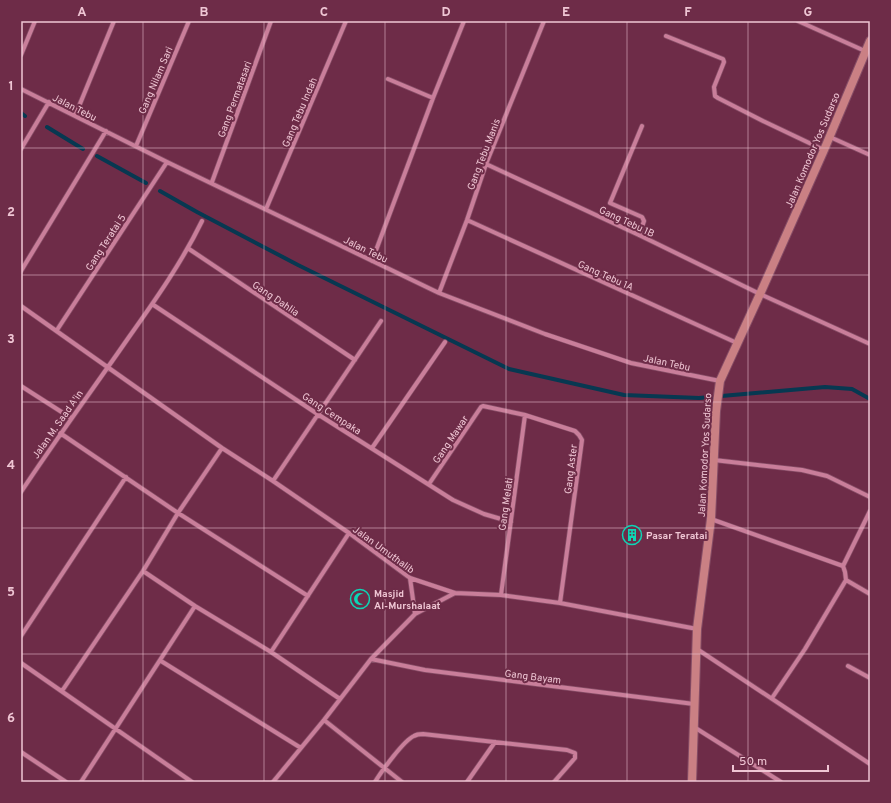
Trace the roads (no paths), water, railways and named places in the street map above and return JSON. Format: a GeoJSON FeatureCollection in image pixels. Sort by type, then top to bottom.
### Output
{"type":"FeatureCollection","features":[{"type":"Feature","properties":{"kind":"street"},"geometry":{"type":"LineString","coordinates":[[21,55],[35,21]]}},
{"type":"Feature","properties":{"kind":"street"},"geometry":{"type":"LineString","coordinates":[[75,116],[114,21]]}},
{"type":"Feature","properties":{"kind":"street","name":"Gang Nilam Sari"},"geometry":{"type":"LineString","coordinates":[[136,146],[189,21]]}},
{"type":"Feature","properties":{"kind":"street","name":"Gang Permatasari"},"geometry":{"type":"LineString","coordinates":[[212,182],[271,21]]}},
{"type":"Feature","properties":{"kind":"street","name":"Gang Tebu Indah"},"geometry":{"type":"LineString","coordinates":[[266,210],[346,21]]}},
{"type":"Feature","properties":{"kind":"street"},"geometry":{"type":"LineString","coordinates":[[372,261],[433,98],[464,21]]}},
{"type":"Feature","properties":{"kind":"street","name":"Gang Tebu Manis"},"geometry":{"type":"LineString","coordinates":[[439,293],[467,220],[486,164],[544,21]]}},
{"type":"Feature","properties":{"kind":"street"},"geometry":{"type":"LineString","coordinates":[[798,21],[865,51]]}},
{"type":"Feature","properties":{"kind":"street"},"geometry":{"type":"LineString","coordinates":[[666,36],[723,59],[724,62],[714,87],[715,96],[763,122],[824,150]]}},
{"type":"Feature","properties":{"kind":"street","name":"Jalan Komodor Yos Sudarso"},"geometry":{"type":"LineString","coordinates":[[692,782],[697,630],[711,519],[716,411],[719,384],[830,137],[870,41]]}},
{"type":"Feature","properties":{"kind":"street"},"geometry":{"type":"LineString","coordinates":[[388,79],[433,98]]}},
{"type":"Feature","properties":{"kind":"street","name":"Jalan Tebu"},"geometry":{"type":"LineString","coordinates":[[21,89],[167,162],[212,182],[266,210],[439,293],[545,334],[631,362],[719,384]]}},
{"type":"Feature","properties":{"kind":"street"},"geometry":{"type":"LineString","coordinates":[[21,149],[49,102]]}},
{"type":"Feature","properties":{"kind":"street"},"geometry":{"type":"LineString","coordinates":[[639,235],[644,221],[642,217],[610,203],[642,126]]}},
{"type":"Feature","properties":{"kind":"street"},"geometry":{"type":"LineString","coordinates":[[21,271],[106,131]]}},
{"type":"Feature","properties":{"kind":"street"},"geometry":{"type":"LineString","coordinates":[[830,137],[870,155]]}},
{"type":"Feature","properties":{"kind":"street","name":"Gang Teratai 5"},"geometry":{"type":"LineString","coordinates":[[57,330],[167,162]]}},
{"type":"Feature","properties":{"kind":"street","name":"Gang Tebu 1B"},"geometry":{"type":"LineString","coordinates":[[486,164],[639,235],[760,294],[870,344]]}},
{"type":"Feature","properties":{"kind":"street","name":"Gang Tebu 1A"},"geometry":{"type":"LineString","coordinates":[[467,220],[738,344]]}},
{"type":"Feature","properties":{"kind":"street","name":"Jalan M. Saad A'in"},"geometry":{"type":"LineString","coordinates":[[21,492],[60,433],[152,304],[188,249],[202,221]]}},
{"type":"Feature","properties":{"kind":"street","name":"Gang Dahlia"},"geometry":{"type":"LineString","coordinates":[[188,249],[355,360]]}},
{"type":"Feature","properties":{"kind":"street","name":"Gang Cempaka"},"geometry":{"type":"LineString","coordinates":[[152,304],[319,415],[429,484],[466,506],[511,522]]}},
{"type":"Feature","properties":{"kind":"street","name":"Jalan Umuthalib"},"geometry":{"type":"LineString","coordinates":[[21,306],[222,448],[349,533],[410,578],[454,593],[501,595],[560,604],[697,630]]}},
{"type":"Feature","properties":{"kind":"street"},"geometry":{"type":"LineString","coordinates":[[273,481],[319,415],[381,321]]}},
{"type":"Feature","properties":{"kind":"street"},"geometry":{"type":"LineString","coordinates":[[372,448],[445,342]]}},
{"type":"Feature","properties":{"kind":"street"},"geometry":{"type":"LineString","coordinates":[[21,386],[71,418]]}},
{"type":"Feature","properties":{"kind":"street","name":"Gang Aster"},"geometry":{"type":"LineString","coordinates":[[486,406],[525,415],[575,431],[582,440],[560,604]]}},
{"type":"Feature","properties":{"kind":"street","name":"Gang Mawar"},"geometry":{"type":"LineString","coordinates":[[429,484],[481,407],[486,406]]}},
{"type":"Feature","properties":{"kind":"street","name":"Gang Melati"},"geometry":{"type":"LineString","coordinates":[[501,595],[525,415]]}},
{"type":"Feature","properties":{"kind":"street"},"geometry":{"type":"LineString","coordinates":[[60,433],[178,513],[308,596]]}},
{"type":"Feature","properties":{"kind":"street"},"geometry":{"type":"LineString","coordinates":[[62,691],[143,571],[178,513],[222,448]]}},
{"type":"Feature","properties":{"kind":"street"},"geometry":{"type":"LineString","coordinates":[[714,460],[802,470],[827,476],[870,497]]}},
{"type":"Feature","properties":{"kind":"street"},"geometry":{"type":"LineString","coordinates":[[21,636],[126,477]]}},
{"type":"Feature","properties":{"kind":"street"},"geometry":{"type":"LineString","coordinates":[[843,566],[870,511]]}},
{"type":"Feature","properties":{"kind":"street"},"geometry":{"type":"LineString","coordinates":[[711,519],[843,566],[846,572],[846,580],[805,649],[772,698]]}},
{"type":"Feature","properties":{"kind":"street"},"geometry":{"type":"LineString","coordinates":[[271,652],[349,533]]}},
{"type":"Feature","properties":{"kind":"street"},"geometry":{"type":"LineString","coordinates":[[143,571],[195,606],[271,652],[340,699]]}},
{"type":"Feature","properties":{"kind":"street"},"geometry":{"type":"LineString","coordinates":[[410,578],[415,614]]}},
{"type":"Feature","properties":{"kind":"street"},"geometry":{"type":"LineString","coordinates":[[846,580],[870,594]]}},
{"type":"Feature","properties":{"kind":"street"},"geometry":{"type":"LineString","coordinates":[[273,782],[324,720],[371,659],[415,614],[454,593]]}},
{"type":"Feature","properties":{"kind":"street"},"geometry":{"type":"LineString","coordinates":[[81,782],[161,661],[195,606]]}},
{"type":"Feature","properties":{"kind":"street"},"geometry":{"type":"LineString","coordinates":[[696,648],[870,764]]}},
{"type":"Feature","properties":{"kind":"street","name":"Gang Bayam"},"geometry":{"type":"LineString","coordinates":[[371,659],[425,670],[694,704]]}},
{"type":"Feature","properties":{"kind":"street"},"geometry":{"type":"LineString","coordinates":[[161,661],[301,748]]}},
{"type":"Feature","properties":{"kind":"street"},"geometry":{"type":"LineString","coordinates":[[21,663],[192,782]]}},
{"type":"Feature","properties":{"kind":"street"},"geometry":{"type":"LineString","coordinates":[[848,666],[870,678]]}},
{"type":"Feature","properties":{"kind":"street"},"geometry":{"type":"LineString","coordinates":[[324,720],[402,782]]}},
{"type":"Feature","properties":{"kind":"street"},"geometry":{"type":"LineString","coordinates":[[694,727],[781,782]]}},
{"type":"Feature","properties":{"kind":"street"},"geometry":{"type":"LineString","coordinates":[[375,782],[384,767],[410,738],[415,735],[423,734],[567,750],[575,753],[575,758],[554,782]]}},
{"type":"Feature","properties":{"kind":"street"},"geometry":{"type":"LineString","coordinates":[[468,782],[495,742]]}},
{"type":"Feature","properties":{"kind":"street"},"geometry":{"type":"LineString","coordinates":[[21,752],[66,782]]}},
{"type":"Feature","properties":{"kind":"waterway"},"geometry":{"type":"LineString","coordinates":[[21,113],[25,116]]}},
{"type":"Feature","properties":{"kind":"waterway"},"geometry":{"type":"LineString","coordinates":[[47,127],[83,149]]}},
{"type":"Feature","properties":{"kind":"waterway"},"geometry":{"type":"LineString","coordinates":[[97,156],[146,183]]}},
{"type":"Feature","properties":{"kind":"waterway"},"geometry":{"type":"LineString","coordinates":[[160,191],[298,265],[509,369],[624,395],[699,398],[825,387],[852,389],[870,399]]}},
{"type":"Feature","properties":{"kind":"place","name":"Pasar Teratai"},"geometry":{"type":"Point","coordinates":[632,535]}},
{"type":"Feature","properties":{"kind":"place","name":"Masjid Al-Murshalaat"},"geometry":{"type":"Point","coordinates":[360,599]}}]}
